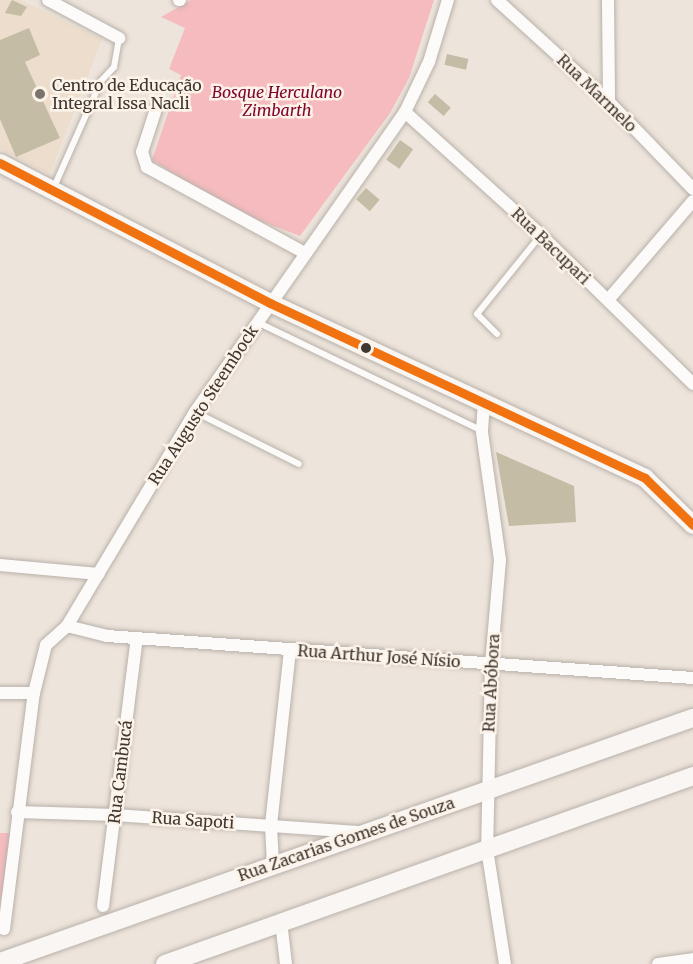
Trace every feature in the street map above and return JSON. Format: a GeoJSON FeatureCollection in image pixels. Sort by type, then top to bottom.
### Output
{"type":"FeatureCollection","features":[{"type":"Feature","properties":{"kind":"main road"},"geometry":{"type":"LineString","coordinates":[[0,163],[270,303],[645,478],[693,525]]}},
{"type":"Feature","properties":{"kind":"main road","name":"Rua Zacarias Gomes de Souza"},"geometry":{"type":"LineString","coordinates":[[0,962],[693,718]]}},
{"type":"Feature","properties":{"kind":"main road"},"geometry":{"type":"LineString","coordinates":[[165,964],[693,776]]}},
{"type":"Feature","properties":{"kind":"street"},"geometry":{"type":"LineString","coordinates":[[48,0],[119,38]]}},
{"type":"Feature","properties":{"kind":"street","name":"Rua Augusto Steembock"},"geometry":{"type":"LineString","coordinates":[[4,929],[17,812],[34,693],[46,645],[67,626],[195,412],[405,112],[429,62],[448,0]]}},
{"type":"Feature","properties":{"kind":"street","name":"Rua Marmelo"},"geometry":{"type":"LineString","coordinates":[[497,0],[609,102],[693,189]]}},
{"type":"Feature","properties":{"kind":"street"},"geometry":{"type":"LineString","coordinates":[[608,0],[609,102]]}},
{"type":"Feature","properties":{"kind":"street"},"geometry":{"type":"LineString","coordinates":[[156,109],[142,152],[147,168],[305,253]]}},
{"type":"Feature","properties":{"kind":"street","name":"Rua Bacupari"},"geometry":{"type":"LineString","coordinates":[[405,112],[541,235],[693,384]]}},
{"type":"Feature","properties":{"kind":"street"},"geometry":{"type":"LineString","coordinates":[[608,300],[693,201]]}},
{"type":"Feature","properties":{"kind":"street","name":"Rua Abóbora"},"geometry":{"type":"LineString","coordinates":[[484,402],[482,432],[500,560],[491,664],[486,790],[487,849],[505,964]]}},
{"type":"Feature","properties":{"kind":"street"},"geometry":{"type":"LineString","coordinates":[[0,565],[99,574]]}},
{"type":"Feature","properties":{"kind":"street","name":"Rua Arthur José Nísio"},"geometry":{"type":"LineString","coordinates":[[67,626],[107,636],[693,678]]}},
{"type":"Feature","properties":{"kind":"street","name":"Rua Cambucá"},"geometry":{"type":"LineString","coordinates":[[103,906],[136,638]]}},
{"type":"Feature","properties":{"kind":"street"},"geometry":{"type":"LineString","coordinates":[[273,865],[272,825],[290,650]]}},
{"type":"Feature","properties":{"kind":"street"},"geometry":{"type":"LineString","coordinates":[[0,693],[34,693]]}},
{"type":"Feature","properties":{"kind":"street","name":"Rua Sapoti"},"geometry":{"type":"LineString","coordinates":[[17,812],[115,814],[368,832]]}},
{"type":"Feature","properties":{"kind":"street"},"geometry":{"type":"LineString","coordinates":[[281,922],[286,964]]}},
{"type":"Feature","properties":{"kind":"street"},"geometry":{"type":"LineString","coordinates":[[658,964],[693,959]]}},
{"type":"Feature","properties":{"kind":"lane"},"geometry":{"type":"LineString","coordinates":[[52,190],[100,81],[114,67],[119,38]]}},
{"type":"Feature","properties":{"kind":"lane"},"geometry":{"type":"LineString","coordinates":[[497,334],[477,315],[541,235]]}},
{"type":"Feature","properties":{"kind":"lane"},"geometry":{"type":"LineString","coordinates":[[257,322],[482,432]]}},
{"type":"Feature","properties":{"kind":"lane"},"geometry":{"type":"LineString","coordinates":[[195,412],[299,464]]}},
{"type":"Feature","properties":{"kind":"shaded area","name":"Centro de Educação Integral Issa Nacli"},"geometry":{"type":"Polygon","coordinates":[[[0,0],[20,0],[102,39],[50,174],[0,149],[0,0]]]}},
{"type":"Feature","properties":{"kind":"green space","name":"Bosque Herculano Zimbarth"},"geometry":{"type":"Polygon","coordinates":[[[191,0],[434,0],[409,78],[390,113],[300,236],[232,210],[152,160],[181,75],[169,69],[185,28],[161,17],[191,0]]]}},
{"type":"Feature","properties":{"kind":"green space"},"geometry":{"type":"Polygon","coordinates":[[[0,833],[11,833],[0,905],[0,833]]]}},
{"type":"Feature","properties":{"kind":"building"},"geometry":{"type":"Polygon","coordinates":[[[12,0],[27,7],[21,16],[5,13],[12,0]]]}},
{"type":"Feature","properties":{"kind":"building"},"geometry":{"type":"Polygon","coordinates":[[[29,28],[40,55],[25,62],[60,138],[16,157],[0,119],[0,40],[29,28]]]}},
{"type":"Feature","properties":{"kind":"building"},"geometry":{"type":"Polygon","coordinates":[[[447,54],[468,59],[466,70],[445,65],[447,54]]]}},
{"type":"Feature","properties":{"kind":"building"},"geometry":{"type":"Polygon","coordinates":[[[435,94],[451,108],[444,116],[428,102],[435,94]]]}},
{"type":"Feature","properties":{"kind":"building"},"geometry":{"type":"Polygon","coordinates":[[[400,140],[413,149],[399,169],[386,160],[400,140]]]}},
{"type":"Feature","properties":{"kind":"building"},"geometry":{"type":"Polygon","coordinates":[[[366,188],[380,200],[370,211],[356,199],[366,188]]]}},
{"type":"Feature","properties":{"kind":"building"},"geometry":{"type":"Polygon","coordinates":[[[496,452],[574,486],[576,522],[509,526],[496,452]]]}},
{"type":"Feature","properties":{"kind":"transit line"},"geometry":{"type":"LineString","coordinates":[[0,163],[270,303],[645,478],[693,525]]}},
{"type":"Feature","properties":{"kind":"place","name":"Centro de Educação Integral Issa Nacli"},"geometry":{"type":"Point","coordinates":[40,94]}}]}
